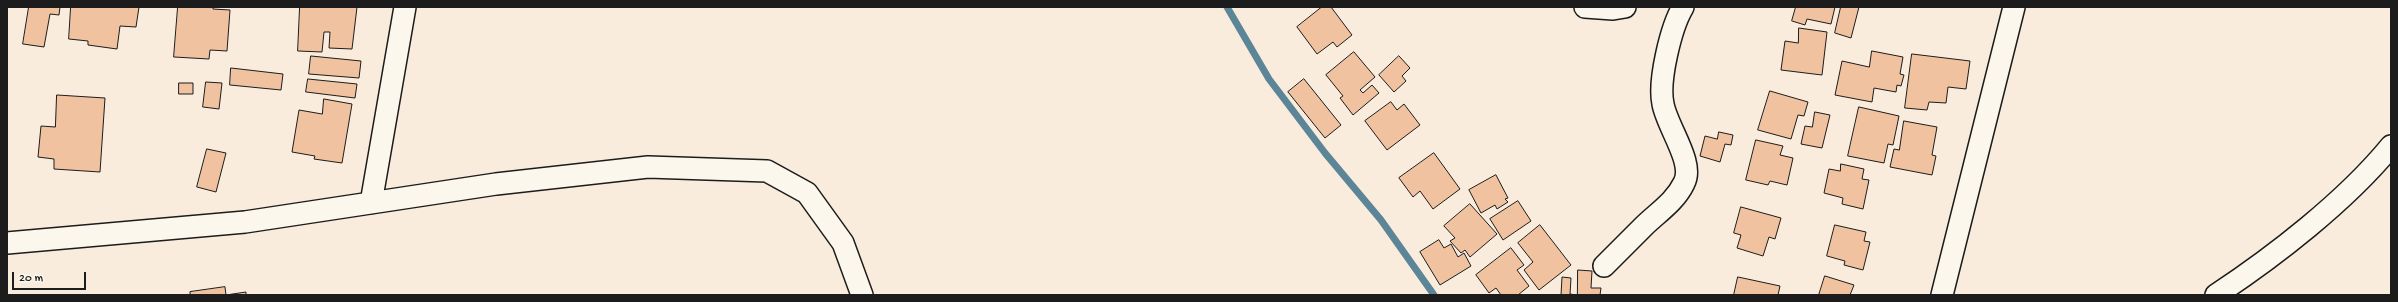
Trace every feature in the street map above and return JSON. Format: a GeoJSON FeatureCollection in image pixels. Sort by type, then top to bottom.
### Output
{"type":"FeatureCollection","features":[{"type":"Feature","properties":{"kind":"street"},"geometry":{"type":"LineString","coordinates":[[371,203],[405,7]]}},
{"type":"Feature","properties":{"kind":"street"},"geometry":{"type":"LineString","coordinates":[[1585,7],[1613,9],[1625,7]]}},
{"type":"Feature","properties":{"kind":"street"},"geometry":{"type":"LineString","coordinates":[[1604,266],[1643,226],[1673,200],[1685,183],[1688,171],[1685,157],[1668,122],[1663,104],[1661,87],[1671,42],[1683,7]]}},
{"type":"Feature","properties":{"kind":"street"},"geometry":{"type":"LineString","coordinates":[[1942,295],[2014,7]]}},
{"type":"Feature","properties":{"kind":"street"},"geometry":{"type":"LineString","coordinates":[[2216,295],[2253,270],[2339,199],[2372,169],[2391,146]]}},
{"type":"Feature","properties":{"kind":"street"},"geometry":{"type":"LineString","coordinates":[[7,243],[245,222],[496,184],[648,167],[767,171],[807,193],[843,243],[862,295]]}},
{"type":"Feature","properties":{"kind":"building"},"geometry":{"type":"Polygon","coordinates":[[[29,7],[60,7],[59,15],[50,14],[44,47],[23,44],[29,7]]]}},
{"type":"Feature","properties":{"kind":"building"},"geometry":{"type":"Polygon","coordinates":[[[71,7],[139,7],[136,27],[120,26],[117,49],[88,45],[88,41],[69,39],[71,7]]]}},
{"type":"Feature","properties":{"kind":"building"},"geometry":{"type":"Polygon","coordinates":[[[178,7],[213,7],[213,9],[230,10],[227,51],[210,50],[209,59],[174,57],[178,7]]]}},
{"type":"Feature","properties":{"kind":"building"},"geometry":{"type":"Polygon","coordinates":[[[300,7],[357,7],[352,49],[329,48],[330,32],[324,32],[322,52],[298,51],[300,7]]]}},
{"type":"Feature","properties":{"kind":"building"},"geometry":{"type":"Polygon","coordinates":[[[1322,7],[1331,7],[1352,35],[1337,47],[1333,42],[1317,54],[1297,27],[1322,7]]]}},
{"type":"Feature","properties":{"kind":"building"},"geometry":{"type":"Polygon","coordinates":[[[1796,7],[1835,7],[1831,24],[1807,19],[1805,25],[1792,21],[1796,7]]]}},
{"type":"Feature","properties":{"kind":"building"},"geometry":{"type":"Polygon","coordinates":[[[1841,7],[1859,7],[1851,38],[1835,33],[1841,7]]]}},
{"type":"Feature","properties":{"kind":"building"},"geometry":{"type":"Polygon","coordinates":[[[1799,28],[1827,32],[1822,75],[1781,70],[1785,41],[1798,43],[1799,28]]]}},
{"type":"Feature","properties":{"kind":"building"},"geometry":{"type":"Polygon","coordinates":[[[1872,51],[1903,57],[1900,74],[1904,75],[1901,86],[1897,85],[1896,92],[1874,88],[1872,102],[1835,95],[1842,61],[1869,67],[1872,51]]]}},
{"type":"Feature","properties":{"kind":"building"},"geometry":{"type":"Polygon","coordinates":[[[1354,52],[1375,77],[1360,90],[1363,93],[1372,85],[1379,93],[1353,115],[1340,98],[1343,96],[1326,75],[1354,52]]]}},
{"type":"Feature","properties":{"kind":"building"},"geometry":{"type":"Polygon","coordinates":[[[1912,54],[1970,61],[1966,89],[1948,87],[1946,103],[1929,102],[1927,110],[1905,108],[1912,54]]]}},
{"type":"Feature","properties":{"kind":"building"},"geometry":{"type":"Polygon","coordinates":[[[311,56],[361,61],[359,78],[309,74],[311,56]]]}},
{"type":"Feature","properties":{"kind":"building"},"geometry":{"type":"Polygon","coordinates":[[[1399,56],[1410,68],[1402,76],[1406,81],[1394,92],[1379,75],[1399,56]]]}},
{"type":"Feature","properties":{"kind":"building"},"geometry":{"type":"Polygon","coordinates":[[[231,68],[283,74],[281,90],[230,85],[231,68]]]}},
{"type":"Feature","properties":{"kind":"building"},"geometry":{"type":"Polygon","coordinates":[[[308,79],[357,84],[355,98],[306,92],[308,79]]]}},
{"type":"Feature","properties":{"kind":"building"},"geometry":{"type":"Polygon","coordinates":[[[1304,79],[1341,125],[1325,138],[1288,92],[1304,79]]]}},
{"type":"Feature","properties":{"kind":"building"},"geometry":{"type":"Polygon","coordinates":[[[206,82],[222,83],[219,109],[203,107],[206,82]]]}},
{"type":"Feature","properties":{"kind":"building"},"geometry":{"type":"Polygon","coordinates":[[[179,83],[193,83],[193,94],[179,94],[179,83]]]}},
{"type":"Feature","properties":{"kind":"building"},"geometry":{"type":"Polygon","coordinates":[[[1770,91],[1808,102],[1804,116],[1798,115],[1791,139],[1758,130],[1770,91]]]}},
{"type":"Feature","properties":{"kind":"building"},"geometry":{"type":"Polygon","coordinates":[[[57,95],[105,98],[100,172],[54,169],[54,159],[38,157],[41,126],[55,127],[57,95]]]}},
{"type":"Feature","properties":{"kind":"building"},"geometry":{"type":"Polygon","coordinates":[[[324,99],[352,104],[342,163],[314,159],[315,156],[292,152],[299,110],[322,114],[324,99]]]}},
{"type":"Feature","properties":{"kind":"building"},"geometry":{"type":"Polygon","coordinates":[[[1391,102],[1397,110],[1404,104],[1420,125],[1387,150],[1365,121],[1391,102]]]}},
{"type":"Feature","properties":{"kind":"building"},"geometry":{"type":"Polygon","coordinates":[[[1859,107],[1899,116],[1893,145],[1888,144],[1884,163],[1848,156],[1859,107]]]}},
{"type":"Feature","properties":{"kind":"building"},"geometry":{"type":"Polygon","coordinates":[[[1815,112],[1830,115],[1822,148],[1801,144],[1805,126],[1812,127],[1815,112]]]}},
{"type":"Feature","properties":{"kind":"building"},"geometry":{"type":"Polygon","coordinates":[[[1904,121],[1937,127],[1932,155],[1936,156],[1932,175],[1890,167],[1894,149],[1899,150],[1904,121]]]}},
{"type":"Feature","properties":{"kind":"building"},"geometry":{"type":"Polygon","coordinates":[[[1719,132],[1733,135],[1731,145],[1725,144],[1720,162],[1700,156],[1705,136],[1717,139],[1719,132]]]}},
{"type":"Feature","properties":{"kind":"building"},"geometry":{"type":"Polygon","coordinates":[[[1756,140],[1783,146],[1780,155],[1793,158],[1787,185],[1770,181],[1768,185],[1746,180],[1756,140]]]}},
{"type":"Feature","properties":{"kind":"building"},"geometry":{"type":"Polygon","coordinates":[[[207,149],[226,153],[216,192],[197,187],[207,149]]]}},
{"type":"Feature","properties":{"kind":"building"},"geometry":{"type":"Polygon","coordinates":[[[1434,153],[1460,189],[1433,209],[1420,191],[1413,197],[1399,178],[1434,153]]]}},
{"type":"Feature","properties":{"kind":"building"},"geometry":{"type":"Polygon","coordinates":[[[1841,164],[1864,169],[1862,179],[1869,180],[1863,209],[1842,204],[1843,198],[1824,193],[1829,169],[1840,171],[1841,164]]]}},
{"type":"Feature","properties":{"kind":"building"},"geometry":{"type":"Polygon","coordinates":[[[1496,175],[1508,198],[1505,199],[1508,202],[1497,209],[1495,205],[1481,213],[1469,190],[1496,175]]]}},
{"type":"Feature","properties":{"kind":"building"},"geometry":{"type":"Polygon","coordinates":[[[1518,201],[1531,221],[1503,240],[1490,219],[1518,201]]]}},
{"type":"Feature","properties":{"kind":"building"},"geometry":{"type":"Polygon","coordinates":[[[1470,204],[1497,234],[1470,257],[1465,250],[1461,253],[1450,241],[1455,238],[1444,226],[1470,204]]]}},
{"type":"Feature","properties":{"kind":"building"},"geometry":{"type":"Polygon","coordinates":[[[1741,207],[1781,218],[1775,239],[1769,237],[1763,256],[1737,248],[1741,235],[1734,233],[1741,207]]]}},
{"type":"Feature","properties":{"kind":"building"},"geometry":{"type":"Polygon","coordinates":[[[1540,225],[1571,265],[1539,290],[1524,270],[1533,262],[1518,243],[1540,225]]]}},
{"type":"Feature","properties":{"kind":"building"},"geometry":{"type":"Polygon","coordinates":[[[1835,225],[1866,232],[1864,241],[1870,242],[1863,270],[1844,265],[1845,261],[1827,256],[1835,225]]]}},
{"type":"Feature","properties":{"kind":"building"},"geometry":{"type":"Polygon","coordinates":[[[1439,240],[1444,248],[1451,244],[1458,257],[1464,253],[1471,266],[1440,285],[1420,252],[1439,240]]]}},
{"type":"Feature","properties":{"kind":"building"},"geometry":{"type":"Polygon","coordinates":[[[1511,248],[1524,265],[1517,270],[1529,286],[1518,295],[1501,295],[1496,288],[1489,293],[1476,275],[1511,248]]]}},
{"type":"Feature","properties":{"kind":"building"},"geometry":{"type":"Polygon","coordinates":[[[1578,270],[1592,271],[1591,288],[1601,288],[1600,295],[1577,295],[1578,270]]]}},
{"type":"Feature","properties":{"kind":"building"},"geometry":{"type":"Polygon","coordinates":[[[1825,276],[1854,285],[1850,295],[1819,295],[1825,276]]]}},
{"type":"Feature","properties":{"kind":"building"},"geometry":{"type":"Polygon","coordinates":[[[1562,277],[1571,278],[1570,294],[1577,295],[1561,295],[1562,277]]]}},
{"type":"Feature","properties":{"kind":"building"},"geometry":{"type":"Polygon","coordinates":[[[1738,277],[1780,286],[1778,295],[1734,295],[1738,277]]]}},
{"type":"Feature","properties":{"kind":"building"},"geometry":{"type":"Polygon","coordinates":[[[225,287],[226,295],[190,295],[190,292],[225,287]]]}},
{"type":"Feature","properties":{"kind":"building"},"geometry":{"type":"Polygon","coordinates":[[[246,292],[246,295],[226,295],[246,292]]]}},
{"type":"Feature","properties":{"kind":"waterway"},"geometry":{"type":"LineString","coordinates":[[1227,7],[1269,79],[1325,153],[1381,220],[1434,295]]}}]}
